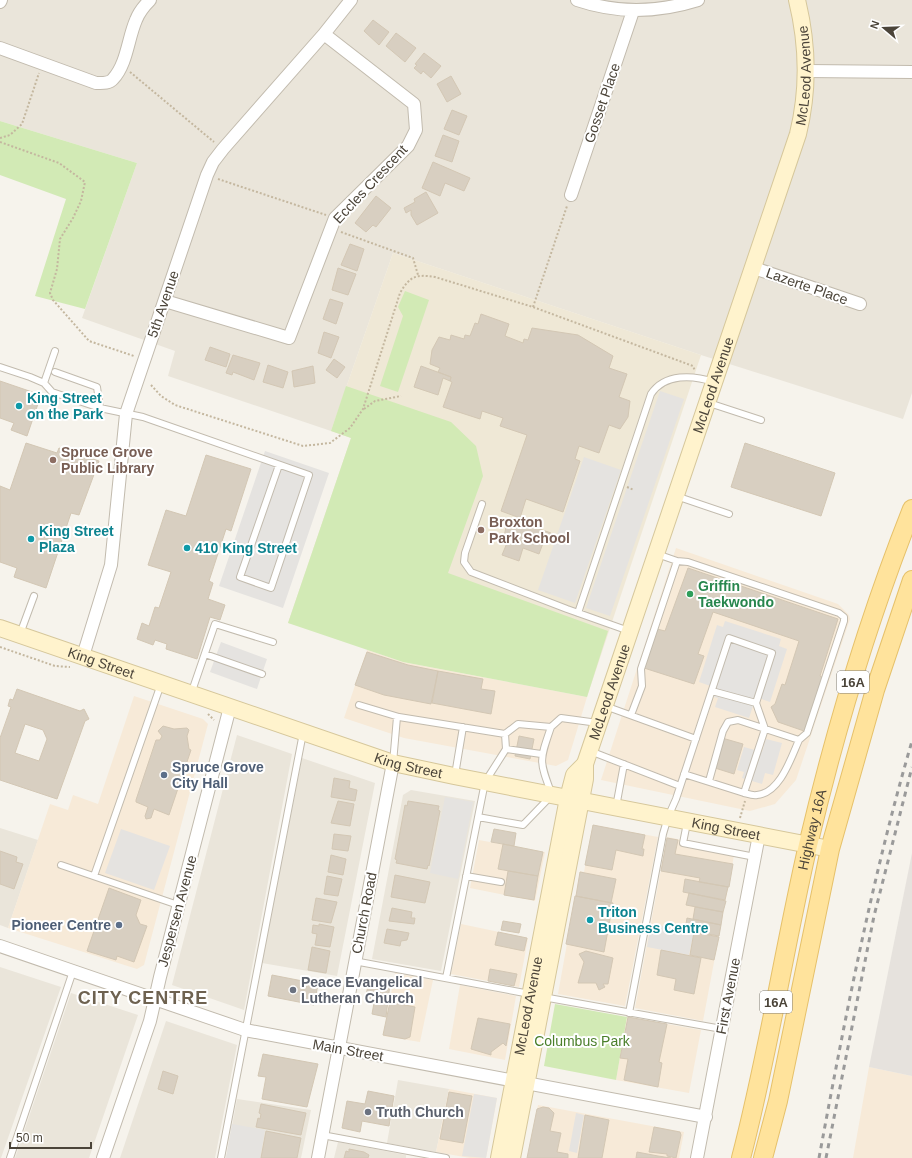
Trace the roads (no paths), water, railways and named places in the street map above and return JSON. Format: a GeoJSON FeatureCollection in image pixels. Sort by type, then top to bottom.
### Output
{"type":"FeatureCollection","features":[{"type":"Feature","properties":{"kind":"main road","name":"Highway 16A"},"geometry":{"type":"LineString","coordinates":[[740,1158],[756,1097],[808,845],[853,682],[912,509]]}},
{"type":"Feature","properties":{"kind":"main road","name":"Highway 16A"},"geometry":{"type":"LineString","coordinates":[[763,1158],[778,1101],[830,849],[875,690],[912,580]]}},
{"type":"Feature","properties":{"kind":"street"},"geometry":{"type":"LineString","coordinates":[[0,48],[96,83],[102,83],[113,79],[121,65],[140,11],[150,0]]}},
{"type":"Feature","properties":{"kind":"street","name":"5th Avenue"},"geometry":{"type":"LineString","coordinates":[[79,662],[111,565],[126,414],[207,175],[213,162],[223,149],[324,34],[351,0]]}},
{"type":"Feature","properties":{"kind":"street"},"geometry":{"type":"LineString","coordinates":[[577,0],[608,9],[633,11],[655,10],[679,6],[698,0]]}},
{"type":"Feature","properties":{"kind":"street","name":"McLeod Avenue"},"geometry":{"type":"LineString","coordinates":[[512,1158],[520,1081],[575,799],[585,778],[587,757],[603,706],[754,268],[798,134],[803,113],[807,71],[805,39],[797,0]]}},
{"type":"Feature","properties":{"kind":"street","name":"Gosset Place"},"geometry":{"type":"LineString","coordinates":[[571,195],[633,11]]}},
{"type":"Feature","properties":{"kind":"street","name":"Eccles Crescent"},"geometry":{"type":"LineString","coordinates":[[165,301],[289,338],[332,223],[408,146],[416,130],[414,104],[324,34]]}},
{"type":"Feature","properties":{"kind":"street"},"geometry":{"type":"LineString","coordinates":[[807,71],[912,72]]}},
{"type":"Feature","properties":{"kind":"street","name":"Lazerte Place"},"geometry":{"type":"LineString","coordinates":[[754,268],[860,304]]}},
{"type":"Feature","properties":{"kind":"street","name":"King Street"},"geometry":{"type":"LineString","coordinates":[[0,628],[20,634],[79,662],[161,683],[393,763],[830,849]]}},
{"type":"Feature","properties":{"kind":"street","name":"Jespersen Avenue"},"geometry":{"type":"LineString","coordinates":[[103,1158],[150,1021],[178,905],[230,707]]}},
{"type":"Feature","properties":{"kind":"street","name":"Church Road"},"geometry":{"type":"LineString","coordinates":[[318,1158],[354,961],[393,763]]}},
{"type":"Feature","properties":{"kind":"street","name":"First Avenue"},"geometry":{"type":"LineString","coordinates":[[697,1158],[759,834]]}},
{"type":"Feature","properties":{"kind":"street","name":"Main Street"},"geometry":{"type":"LineString","coordinates":[[0,946],[245,1030],[706,1117]]}},
{"type":"Feature","properties":{"kind":"street","name":"McLeod Avenue"},"geometry":{"type":"LineString","coordinates":[[499,1158],[520,1081]]}},
{"type":"Feature","properties":{"kind":"lane"},"geometry":{"type":"LineString","coordinates":[[44,383],[55,351]]}},
{"type":"Feature","properties":{"kind":"lane"},"geometry":{"type":"LineString","coordinates":[[0,367],[44,383],[52,392],[100,408],[143,417],[309,475],[272,588],[240,578],[279,465]]}},
{"type":"Feature","properties":{"kind":"lane"},"geometry":{"type":"LineString","coordinates":[[55,372],[97,387],[100,408]]}},
{"type":"Feature","properties":{"kind":"lane"},"geometry":{"type":"LineString","coordinates":[[578,613],[651,394],[656,387],[671,379],[698,376],[714,382]]}},
{"type":"Feature","properties":{"kind":"lane"},"geometry":{"type":"LineString","coordinates":[[707,402],[761,420]]}},
{"type":"Feature","properties":{"kind":"lane"},"geometry":{"type":"LineString","coordinates":[[675,496],[729,514]]}},
{"type":"Feature","properties":{"kind":"lane"},"geometry":{"type":"LineString","coordinates":[[482,504],[465,553],[464,562],[467,568],[476,574],[629,631]]}},
{"type":"Feature","properties":{"kind":"lane"},"geometry":{"type":"LineString","coordinates":[[655,554],[677,561],[682,560],[839,613],[844,617],[844,621],[807,733],[799,740],[782,777],[769,790],[757,795],[744,793],[684,774]]}},
{"type":"Feature","properties":{"kind":"lane"},"geometry":{"type":"LineString","coordinates":[[631,715],[642,686],[641,669],[677,561]]}},
{"type":"Feature","properties":{"kind":"lane"},"geometry":{"type":"LineString","coordinates":[[20,634],[34,596]]}},
{"type":"Feature","properties":{"kind":"lane"},"geometry":{"type":"LineString","coordinates":[[191,694],[215,624],[274,642]]}},
{"type":"Feature","properties":{"kind":"lane"},"geometry":{"type":"LineString","coordinates":[[629,1013],[668,817],[680,786],[729,638],[772,653],[756,703],[765,729],[744,793]]}},
{"type":"Feature","properties":{"kind":"lane"},"geometry":{"type":"LineString","coordinates":[[205,654],[262,674]]}},
{"type":"Feature","properties":{"kind":"lane"},"geometry":{"type":"LineString","coordinates":[[94,876],[161,683]]}},
{"type":"Feature","properties":{"kind":"lane"},"geometry":{"type":"LineString","coordinates":[[712,691],[756,703]]}},
{"type":"Feature","properties":{"kind":"lane"},"geometry":{"type":"LineString","coordinates":[[359,705],[397,716],[505,734],[518,724],[551,727]]}},
{"type":"Feature","properties":{"kind":"lane"},"geometry":{"type":"LineString","coordinates":[[603,706],[696,739]]}},
{"type":"Feature","properties":{"kind":"lane"},"geometry":{"type":"LineString","coordinates":[[393,763],[397,716]]}},
{"type":"Feature","properties":{"kind":"lane"},"geometry":{"type":"LineString","coordinates":[[478,817],[523,825],[552,795],[541,765],[542,754],[551,727],[561,718],[598,723]]}},
{"type":"Feature","properties":{"kind":"lane"},"geometry":{"type":"LineString","coordinates":[[709,782],[723,730],[728,722],[738,720],[799,740]]}},
{"type":"Feature","properties":{"kind":"lane"},"geometry":{"type":"LineString","coordinates":[[454,776],[462,728]]}},
{"type":"Feature","properties":{"kind":"lane"},"geometry":{"type":"LineString","coordinates":[[221,1158],[303,732]]}},
{"type":"Feature","properties":{"kind":"lane"},"geometry":{"type":"LineString","coordinates":[[446,978],[485,782],[506,749],[505,734]]}},
{"type":"Feature","properties":{"kind":"lane"},"geometry":{"type":"LineString","coordinates":[[506,749],[542,754]]}},
{"type":"Feature","properties":{"kind":"lane"},"geometry":{"type":"LineString","coordinates":[[587,757],[624,764],[680,786]]}},
{"type":"Feature","properties":{"kind":"lane"},"geometry":{"type":"LineString","coordinates":[[616,807],[624,764]]}},
{"type":"Feature","properties":{"kind":"lane"},"geometry":{"type":"LineString","coordinates":[[688,821],[683,843],[755,857]]}},
{"type":"Feature","properties":{"kind":"lane"},"geometry":{"type":"LineString","coordinates":[[61,865],[178,905]]}},
{"type":"Feature","properties":{"kind":"lane"},"geometry":{"type":"LineString","coordinates":[[466,876],[501,882]]}},
{"type":"Feature","properties":{"kind":"lane"},"geometry":{"type":"LineString","coordinates":[[354,961],[722,1029]]}},
{"type":"Feature","properties":{"kind":"lane"},"geometry":{"type":"LineString","coordinates":[[10,1158],[73,971]]}},
{"type":"Feature","properties":{"kind":"lane"},"geometry":{"type":"LineString","coordinates":[[322,1134],[411,1155],[446,1158]]}},
{"type":"Feature","properties":{"kind":"railway"},"geometry":{"type":"LineString","coordinates":[[819,1158],[860,948],[884,844],[912,741]]}},
{"type":"Feature","properties":{"kind":"railway"},"geometry":{"type":"LineString","coordinates":[[826,1158],[874,916],[912,767]]}},
{"type":"Feature","properties":{"kind":"place","name":"King Street on the Park"},"geometry":{"type":"Point","coordinates":[19,406]}},
{"type":"Feature","properties":{"kind":"place","name":"Spruce Grove Public Library"},"geometry":{"type":"Point","coordinates":[53,460]}},
{"type":"Feature","properties":{"kind":"place","name":"Broxton Park School"},"geometry":{"type":"Point","coordinates":[481,530]}},
{"type":"Feature","properties":{"kind":"place","name":"King Street Plaza"},"geometry":{"type":"Point","coordinates":[31,539]}},
{"type":"Feature","properties":{"kind":"place","name":"410 King Street"},"geometry":{"type":"Point","coordinates":[187,548]}},
{"type":"Feature","properties":{"kind":"place","name":"Griffin Taekwondo"},"geometry":{"type":"Point","coordinates":[690,594]}},
{"type":"Feature","properties":{"kind":"place","name":"Spruce Grove City Hall"},"geometry":{"type":"Point","coordinates":[164,775]}},
{"type":"Feature","properties":{"kind":"place","name":"Triton Business Centre"},"geometry":{"type":"Point","coordinates":[590,920]}},
{"type":"Feature","properties":{"kind":"place","name":"Pioneer Centre"},"geometry":{"type":"Point","coordinates":[119,925]}},
{"type":"Feature","properties":{"kind":"place","name":"Peace Evangelical Lutheran Church"},"geometry":{"type":"Point","coordinates":[293,990]}},
{"type":"Feature","properties":{"kind":"place","name":"Truth Church"},"geometry":{"type":"Point","coordinates":[368,1112]}},
{"type":"Feature","properties":{"kind":"district","name":"CITY CENTRE"},"geometry":{"type":"Point","coordinates":[143,998]}},
{"type":"Feature","properties":{"kind":"park label","name":"Columbus Park"},"geometry":{"type":"Point","coordinates":[582,1041]}}]}
